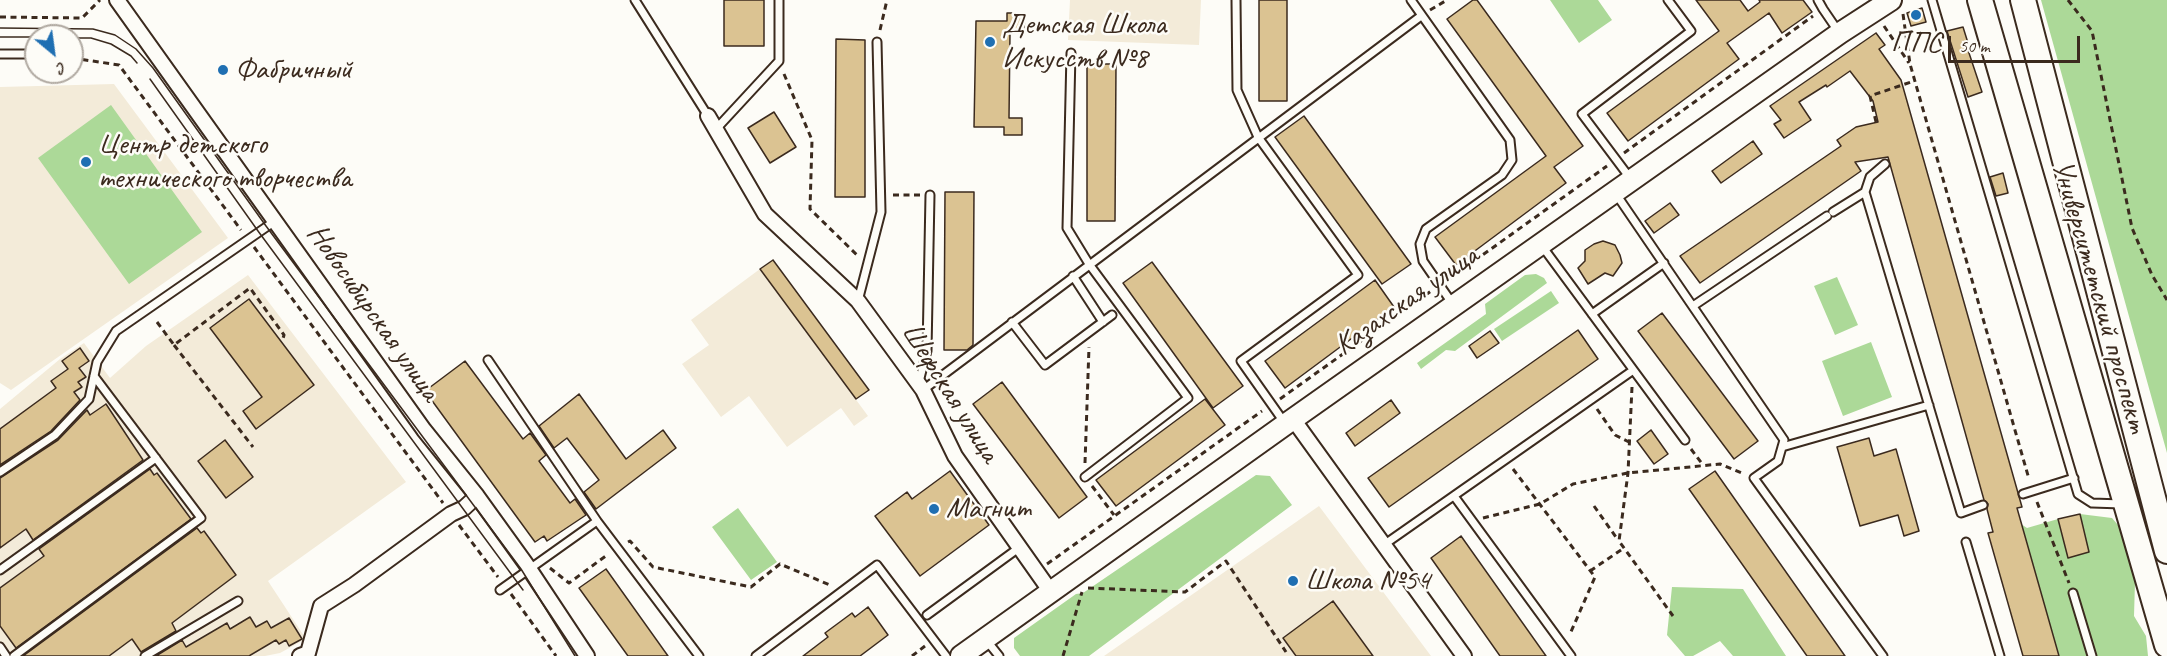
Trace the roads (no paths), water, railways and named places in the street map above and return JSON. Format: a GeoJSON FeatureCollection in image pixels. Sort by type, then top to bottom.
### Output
{"type":"FeatureCollection","features":[{"type":"Feature","properties":{"kind":"highway","name":"Университетский проспект"},"geometry":{"type":"LineString","coordinates":[[1980,0],[2167,645]]}},
{"type":"Feature","properties":{"kind":"highway","name":"Университетский проспект"},"geometry":{"type":"LineString","coordinates":[[2023,0],[2167,551]]}},
{"type":"Feature","properties":{"kind":"main road","name":"Казахская улица"},"geometry":{"type":"LineString","coordinates":[[961,656],[1289,421],[1840,33],[1897,6]]}},
{"type":"Feature","properties":{"kind":"street","name":"Новосибирская улица"},"geometry":{"type":"LineString","coordinates":[[117,0],[423,430],[535,565],[587,656]]}},
{"type":"Feature","properties":{"kind":"street","name":"Шефская улица"},"geometry":{"type":"LineString","coordinates":[[708,116],[765,214],[858,301],[921,387],[955,456],[1038,570],[1051,592]]}},
{"type":"Feature","properties":{"kind":"street"},"geometry":{"type":"LineString","coordinates":[[1289,421],[1385,544],[1464,656]]}},
{"type":"Feature","properties":{"kind":"street"},"geometry":{"type":"LineString","coordinates":[[300,656],[308,653],[321,606],[354,585],[451,514],[464,508],[477,496]]}},
{"type":"Feature","properties":{"kind":"lane"},"geometry":{"type":"LineString","coordinates":[[635,0],[708,116]]}},
{"type":"Feature","properties":{"kind":"lane"},"geometry":{"type":"LineString","coordinates":[[717,128],[779,61],[779,0]]}},
{"type":"Feature","properties":{"kind":"lane"},"geometry":{"type":"LineString","coordinates":[[1236,0],[1236,90],[1258,137],[1358,274],[1241,361],[1272,405],[1289,421]]}},
{"type":"Feature","properties":{"kind":"lane"},"geometry":{"type":"LineString","coordinates":[[1411,0],[1510,140],[1512,159],[1502,175],[1426,229],[1420,244],[1423,261],[1453,306]]}},
{"type":"Feature","properties":{"kind":"lane"},"geometry":{"type":"LineString","coordinates":[[1631,180],[1582,114],[1691,31],[1668,0]]}},
{"type":"Feature","properties":{"kind":"lane"},"geometry":{"type":"LineString","coordinates":[[1818,0],[1840,33]]}},
{"type":"Feature","properties":{"kind":"lane"},"geometry":{"type":"LineString","coordinates":[[1932,0],[2078,494],[2092,503],[2126,504]]}},
{"type":"Feature","properties":{"kind":"lane"},"geometry":{"type":"LineString","coordinates":[[921,387],[1012,322],[1421,16]]}},
{"type":"Feature","properties":{"kind":"lane"},"geometry":{"type":"LineString","coordinates":[[858,301],[881,212],[877,42]]}},
{"type":"Feature","properties":{"kind":"lane"},"geometry":{"type":"LineString","coordinates":[[1071,53],[1067,228],[1089,264],[1188,398],[1085,477]]}},
{"type":"Feature","properties":{"kind":"lane"},"geometry":{"type":"LineString","coordinates":[[0,54],[24,54]]}},
{"type":"Feature","properties":{"kind":"lane"},"geometry":{"type":"LineString","coordinates":[[1885,164],[1870,177],[1865,192],[1962,513],[1983,505]]}},
{"type":"Feature","properties":{"kind":"lane"},"geometry":{"type":"LineString","coordinates":[[1615,192],[1784,440],[1778,461],[1754,478],[1883,656]]}},
{"type":"Feature","properties":{"kind":"lane"},"geometry":{"type":"LineString","coordinates":[[1693,306],[1865,192]]}},
{"type":"Feature","properties":{"kind":"lane"},"geometry":{"type":"LineString","coordinates":[[921,387],[927,351],[930,195]]}},
{"type":"Feature","properties":{"kind":"lane"},"geometry":{"type":"LineString","coordinates":[[0,472],[55,435],[89,399],[97,362],[116,331],[275,221]]}},
{"type":"Feature","properties":{"kind":"lane"},"geometry":{"type":"LineString","coordinates":[[1541,244],[1685,440]]}},
{"type":"Feature","properties":{"kind":"lane"},"geometry":{"type":"LineString","coordinates":[[1592,314],[1664,263]]}},
{"type":"Feature","properties":{"kind":"lane"},"geometry":{"type":"LineString","coordinates":[[1073,276],[1103,322]]}},
{"type":"Feature","properties":{"kind":"lane"},"geometry":{"type":"LineString","coordinates":[[1012,322],[1045,365],[1112,315]]}},
{"type":"Feature","properties":{"kind":"lane"},"geometry":{"type":"LineString","coordinates":[[488,360],[597,521],[699,656]]}},
{"type":"Feature","properties":{"kind":"lane"},"geometry":{"type":"LineString","coordinates":[[1385,544],[1632,370]]}},
{"type":"Feature","properties":{"kind":"lane"},"geometry":{"type":"LineString","coordinates":[[14,656],[201,518],[94,376]]}},
{"type":"Feature","properties":{"kind":"lane"},"geometry":{"type":"LineString","coordinates":[[1782,447],[1929,405]]}},
{"type":"Feature","properties":{"kind":"lane"},"geometry":{"type":"LineString","coordinates":[[0,570],[156,458]]}},
{"type":"Feature","properties":{"kind":"lane"},"geometry":{"type":"LineString","coordinates":[[2023,494],[2074,478]]}},
{"type":"Feature","properties":{"kind":"lane"},"geometry":{"type":"LineString","coordinates":[[1454,496],[1571,656]]}},
{"type":"Feature","properties":{"kind":"lane"},"geometry":{"type":"LineString","coordinates":[[502,588],[597,521]]}},
{"type":"Feature","properties":{"kind":"lane"},"geometry":{"type":"LineString","coordinates":[[1966,542],[2000,656]]}},
{"type":"Feature","properties":{"kind":"lane"},"geometry":{"type":"LineString","coordinates":[[927,615],[1020,547]]}},
{"type":"Feature","properties":{"kind":"lane"},"geometry":{"type":"LineString","coordinates":[[756,656],[877,565],[946,656]]}},
{"type":"Feature","properties":{"kind":"lane"},"geometry":{"type":"LineString","coordinates":[[2073,593],[2092,656]]}},
{"type":"Feature","properties":{"kind":"lane"},"geometry":{"type":"LineString","coordinates":[[145,656],[238,601]]}},
{"type":"Feature","properties":{"kind":"lane"},"geometry":{"type":"LineString","coordinates":[[985,639],[999,656]]}},
{"type":"Feature","properties":{"kind":"lane"},"geometry":{"type":"LineString","coordinates":[[0,647],[6,656]]}},
{"type":"Feature","properties":{"kind":"tram line"},"geometry":{"type":"LineString","coordinates":[[0,28],[93,29],[115,35],[136,49],[153,68],[266,226],[521,569],[575,656]]}},
{"type":"Feature","properties":{"kind":"tram line"},"geometry":{"type":"LineString","coordinates":[[0,37],[24,37]]}},
{"type":"Feature","properties":{"kind":"tram line"},"geometry":{"type":"LineString","coordinates":[[84,38],[111,44],[131,56],[137,63]]}},
{"type":"Feature","properties":{"kind":"tram line"},"geometry":{"type":"LineString","coordinates":[[150,79],[258,231],[523,590]]}},
{"type":"Feature","properties":{"kind":"place","name":"ППС"},"geometry":{"type":"Point","coordinates":[1916,15]}},
{"type":"Feature","properties":{"kind":"place","name":"Детская Школа Искусств №8"},"geometry":{"type":"Point","coordinates":[990,42]}},
{"type":"Feature","properties":{"kind":"place","name":"Фабричный"},"geometry":{"type":"Point","coordinates":[223,70]}},
{"type":"Feature","properties":{"kind":"place","name":"Центр детского технического творчества"},"geometry":{"type":"Point","coordinates":[86,162]}},
{"type":"Feature","properties":{"kind":"place","name":"Магнит"},"geometry":{"type":"Point","coordinates":[934,509]}},
{"type":"Feature","properties":{"kind":"place","name":"Школа №54"},"geometry":{"type":"Point","coordinates":[1293,581]}}]}
